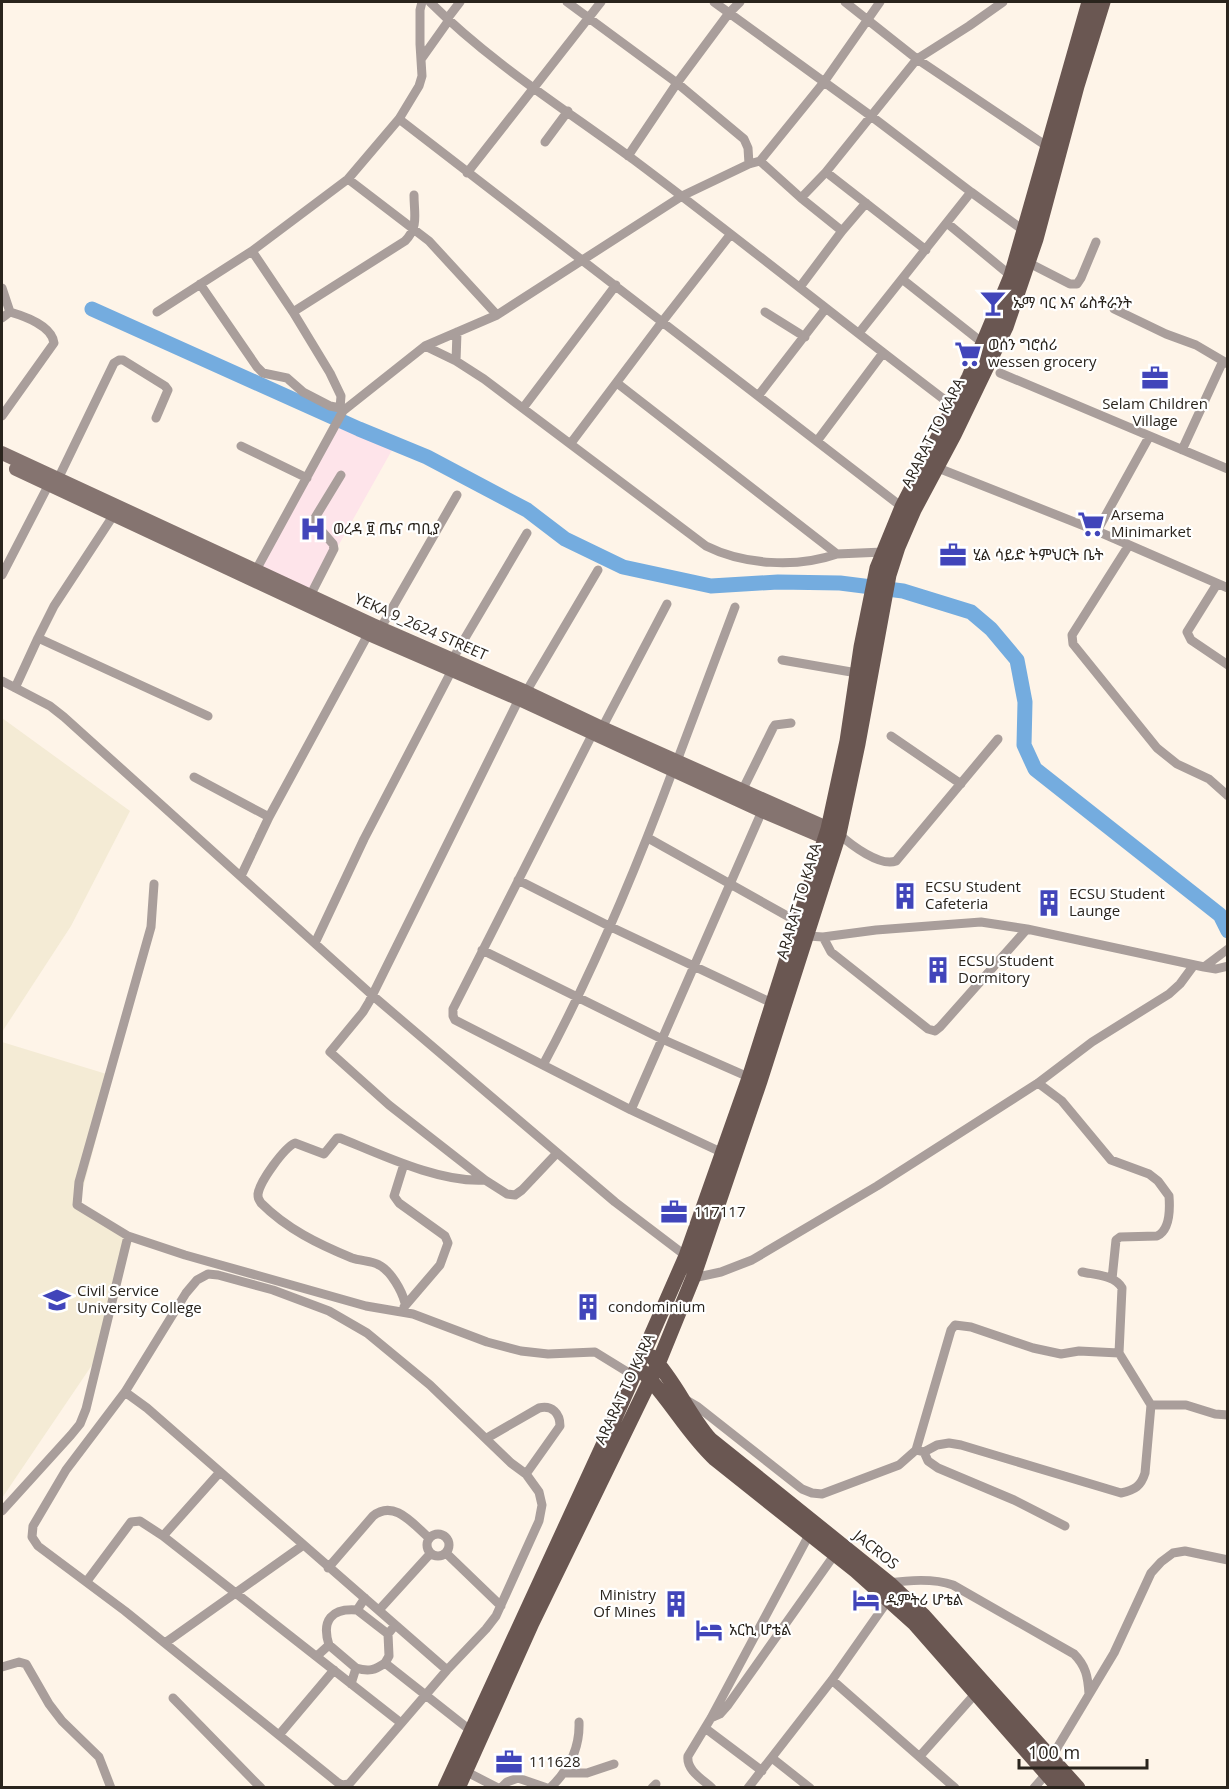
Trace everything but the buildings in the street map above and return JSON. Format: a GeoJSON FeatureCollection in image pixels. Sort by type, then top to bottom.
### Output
{"type":"FeatureCollection","features":[{"type":"Feature","properties":{"kind":"main road","name":"ARARAT TO KARA"},"geometry":{"type":"LineString","coordinates":[[889,547],[931,465],[1030,235],[1081,48],[1089,2]]}},
{"type":"Feature","properties":{"kind":"main road","name":"ARARAT TO KARA"},"geometry":{"type":"LineString","coordinates":[[458,1788],[475,1734],[646,1350],[686,1256],[723,1153],[815,937],[836,837],[878,596],[889,547],[902,507],[954,435],[1001,337],[1029,263],[1030,235],[1048,147],[1081,48],[1103,2]]}},
{"type":"Feature","properties":{"kind":"main road","name":"YEKA 9_2624 STREET"},"geometry":{"type":"LineString","coordinates":[[2,453],[113,516],[522,695],[597,732],[742,791],[794,819],[836,837]]}},
{"type":"Feature","properties":{"kind":"main road","name":"YEKA 9_2624 STREET"},"geometry":{"type":"LineString","coordinates":[[2,462],[256,570],[375,631]]}},
{"type":"Feature","properties":{"kind":"main road","name":"ARARAT TO KARA"},"geometry":{"type":"LineString","coordinates":[[852,742],[856,673],[878,596]]}},
{"type":"Feature","properties":{"kind":"main road","name":"YEKA 9_2624 STREET"},"geometry":{"type":"LineString","coordinates":[[675,765],[762,811],[794,819]]}},
{"type":"Feature","properties":{"kind":"main road","name":"ARARAT TO KARA"},"geometry":{"type":"LineString","coordinates":[[445,1788],[532,1623],[658,1364],[693,1278],[754,1079],[772,1004],[798,922],[836,837]]}},
{"type":"Feature","properties":{"kind":"main road","name":"JACROS"},"geometry":{"type":"LineString","coordinates":[[646,1350],[670,1376],[700,1427],[728,1455],[889,1583],[976,1693],[1059,1788]]}},
{"type":"Feature","properties":{"kind":"main road","name":"JACROS"},"geometry":{"type":"LineString","coordinates":[[636,1371],[650,1378],[700,1445],[715,1459],[889,1599],[920,1620],[1078,1788]]}},
{"type":"Feature","properties":{"kind":"street"},"geometry":{"type":"LineString","coordinates":[[157,312],[252,251],[348,179],[399,119],[419,86],[422,76],[420,10],[422,2]]}},
{"type":"Feature","properties":{"kind":"street"},"geometry":{"type":"LineString","coordinates":[[430,2],[448,20],[532,88],[568,111],[682,196],[730,236],[800,287],[954,408]]}},
{"type":"Feature","properties":{"kind":"street"},"geometry":{"type":"LineString","coordinates":[[422,58],[460,2]]}},
{"type":"Feature","properties":{"kind":"street"},"geometry":{"type":"LineString","coordinates":[[567,2],[677,83],[744,139],[748,148],[749,164]]}},
{"type":"Feature","properties":{"kind":"street"},"geometry":{"type":"LineString","coordinates":[[467,173],[601,2]]}},
{"type":"Feature","properties":{"kind":"street"},"geometry":{"type":"LineString","coordinates":[[714,2],[1030,235]]}},
{"type":"Feature","properties":{"kind":"street"},"geometry":{"type":"LineString","coordinates":[[628,156],[677,83],[729,13],[740,2]]}},
{"type":"Feature","properties":{"kind":"street"},"geometry":{"type":"LineString","coordinates":[[845,2],[917,58],[1048,147]]}},
{"type":"Feature","properties":{"kind":"street"},"geometry":{"type":"LineString","coordinates":[[340,412],[425,346],[497,315],[682,196],[760,161],[824,82],[880,2]]}},
{"type":"Feature","properties":{"kind":"street"},"geometry":{"type":"LineString","coordinates":[[801,198],[826,172],[917,58],[1003,2]]}},
{"type":"Feature","properties":{"kind":"street"},"geometry":{"type":"LineString","coordinates":[[544,142],[568,111]]}},
{"type":"Feature","properties":{"kind":"street"},"geometry":{"type":"LineString","coordinates":[[399,119],[902,507]]}},
{"type":"Feature","properties":{"kind":"street"},"geometry":{"type":"LineString","coordinates":[[760,161],[842,231]]}},
{"type":"Feature","properties":{"kind":"street"},"geometry":{"type":"LineString","coordinates":[[826,172],[926,250]]}},
{"type":"Feature","properties":{"kind":"street"},"geometry":{"type":"LineString","coordinates":[[348,179],[415,229],[442,254],[497,315]]}},
{"type":"Feature","properties":{"kind":"street"},"geometry":{"type":"LineString","coordinates":[[859,333],[971,192]]}},
{"type":"Feature","properties":{"kind":"street"},"geometry":{"type":"LineString","coordinates":[[293,312],[405,241],[415,229],[414,195]]}},
{"type":"Feature","properties":{"kind":"street"},"geometry":{"type":"LineString","coordinates":[[800,287],[866,203]]}},
{"type":"Feature","properties":{"kind":"street"},"geometry":{"type":"LineString","coordinates":[[947,223],[1011,276]]}},
{"type":"Feature","properties":{"kind":"street"},"geometry":{"type":"LineString","coordinates":[[571,443],[730,236]]}},
{"type":"Feature","properties":{"kind":"street"},"geometry":{"type":"LineString","coordinates":[[1029,263],[1070,284],[1077,284],[1082,278],[1096,242]]}},
{"type":"Feature","properties":{"kind":"street"},"geometry":{"type":"LineString","coordinates":[[252,251],[293,312],[340,396],[340,412],[332,431],[256,570]]}},
{"type":"Feature","properties":{"kind":"street"},"geometry":{"type":"LineString","coordinates":[[902,279],[984,344]]}},
{"type":"Feature","properties":{"kind":"street"},"geometry":{"type":"LineString","coordinates":[[200,284],[263,373],[287,378],[303,392],[340,412]]}},
{"type":"Feature","properties":{"kind":"street"},"geometry":{"type":"LineString","coordinates":[[523,408],[616,285]]}},
{"type":"Feature","properties":{"kind":"street"},"geometry":{"type":"LineString","coordinates":[[2,288],[10,312]]}},
{"type":"Feature","properties":{"kind":"street"},"geometry":{"type":"LineString","coordinates":[[758,396],[826,308]]}},
{"type":"Feature","properties":{"kind":"street"},"geometry":{"type":"LineString","coordinates":[[1114,309],[1166,334],[1196,345],[1225,363],[1182,450]]}},
{"type":"Feature","properties":{"kind":"street"},"geometry":{"type":"LineString","coordinates":[[2,318],[10,312]]}},
{"type":"Feature","properties":{"kind":"street"},"geometry":{"type":"LineString","coordinates":[[2,417],[54,343],[54,338],[48,330],[23,316],[10,312]]}},
{"type":"Feature","properties":{"kind":"street"},"geometry":{"type":"LineString","coordinates":[[765,312],[805,337]]}},
{"type":"Feature","properties":{"kind":"street"},"geometry":{"type":"LineString","coordinates":[[456,361],[457,332]]}},
{"type":"Feature","properties":{"kind":"street"},"geometry":{"type":"LineString","coordinates":[[425,346],[456,361],[523,408],[712,549],[733,556],[761,561],[798,561],[889,547]]}},
{"type":"Feature","properties":{"kind":"street"},"geometry":{"type":"LineString","coordinates":[[817,441],[883,353]]}},
{"type":"Feature","properties":{"kind":"street"},"geometry":{"type":"LineString","coordinates":[[2,575],[53,483],[114,363],[123,360],[165,386],[168,390],[156,417]]}},
{"type":"Feature","properties":{"kind":"street"},"geometry":{"type":"LineString","coordinates":[[1000,373],[1227,469]]}},
{"type":"Feature","properties":{"kind":"street"},"geometry":{"type":"LineString","coordinates":[[617,383],[837,554]]}},
{"type":"Feature","properties":{"kind":"street"},"geometry":{"type":"LineString","coordinates":[[1097,531],[1149,436]]}},
{"type":"Feature","properties":{"kind":"street"},"geometry":{"type":"LineString","coordinates":[[241,446],[307,478]]}},
{"type":"Feature","properties":{"kind":"street"},"geometry":{"type":"LineString","coordinates":[[931,465],[1097,531],[1227,588]]}},
{"type":"Feature","properties":{"kind":"street"},"geometry":{"type":"LineString","coordinates":[[310,596],[334,547],[313,521],[340,475]]}},
{"type":"Feature","properties":{"kind":"street"},"geometry":{"type":"LineString","coordinates":[[241,876],[270,817],[375,631],[457,495]]}},
{"type":"Feature","properties":{"kind":"street"},"geometry":{"type":"LineString","coordinates":[[15,688],[54,606],[113,516]]}},
{"type":"Feature","properties":{"kind":"street"},"geometry":{"type":"LineString","coordinates":[[315,943],[364,839],[452,665],[527,533]]}},
{"type":"Feature","properties":{"kind":"street"},"geometry":{"type":"LineString","coordinates":[[1129,545],[1072,635],[1073,644],[1157,748],[1177,764],[1209,779],[1227,796]]}},
{"type":"Feature","properties":{"kind":"street"},"geometry":{"type":"LineString","coordinates":[[557,1153],[522,1190],[515,1195],[507,1194],[485,1180],[389,1105],[331,1054],[331,1050],[363,1012],[522,695],[598,570]]}},
{"type":"Feature","properties":{"kind":"street"},"geometry":{"type":"LineString","coordinates":[[1216,584],[1187,632],[1191,640],[1227,665]]}},
{"type":"Feature","properties":{"kind":"street"},"geometry":{"type":"LineString","coordinates":[[667,604],[518,880],[453,1009],[453,1016],[455,1020],[631,1110],[723,1153]]}},
{"type":"Feature","properties":{"kind":"street"},"geometry":{"type":"LineString","coordinates":[[543,1065],[578,999],[611,927],[648,838],[735,608]]}},
{"type":"Feature","properties":{"kind":"street"},"geometry":{"type":"LineString","coordinates":[[38,638],[208,716]]}},
{"type":"Feature","properties":{"kind":"street"},"geometry":{"type":"LineString","coordinates":[[782,660],[856,673]]}},
{"type":"Feature","properties":{"kind":"street"},"geometry":{"type":"LineString","coordinates":[[2,681],[50,706],[64,717],[372,995],[615,1202],[686,1256]]}},
{"type":"Feature","properties":{"kind":"street"},"geometry":{"type":"LineString","coordinates":[[742,791],[773,728],[791,723]]}},
{"type":"Feature","properties":{"kind":"street"},"geometry":{"type":"LineString","coordinates":[[891,736],[961,784]]}},
{"type":"Feature","properties":{"kind":"street"},"geometry":{"type":"LineString","coordinates":[[836,837],[890,863],[896,861],[998,739]]}},
{"type":"Feature","properties":{"kind":"street"},"geometry":{"type":"LineString","coordinates":[[194,777],[270,817]]}},
{"type":"Feature","properties":{"kind":"street"},"geometry":{"type":"LineString","coordinates":[[631,1110],[762,811]]}},
{"type":"Feature","properties":{"kind":"street"},"geometry":{"type":"LineString","coordinates":[[648,838],[798,922]]}},
{"type":"Feature","properties":{"kind":"street"},"geometry":{"type":"LineString","coordinates":[[518,880],[772,1004]]}},
{"type":"Feature","properties":{"kind":"street"},"geometry":{"type":"LineString","coordinates":[[154,884],[151,927],[79,1182],[77,1205],[128,1236],[308,1290],[366,1306],[404,1307],[487,1342],[521,1352],[595,1353],[636,1371]]}},
{"type":"Feature","properties":{"kind":"street"},"geometry":{"type":"LineString","coordinates":[[815,937],[971,922],[1027,928],[1199,966],[1226,967]]}},
{"type":"Feature","properties":{"kind":"street"},"geometry":{"type":"LineString","coordinates":[[815,937],[848,967],[920,1023],[935,1031],[1027,928]]}},
{"type":"Feature","properties":{"kind":"street"},"geometry":{"type":"LineString","coordinates":[[482,950],[662,1039],[754,1079]]}},
{"type":"Feature","properties":{"kind":"street"},"geometry":{"type":"LineString","coordinates":[[693,1278],[721,1272],[753,1260],[877,1186],[1038,1083],[1092,1042],[1169,994],[1199,966],[1224,951]]}},
{"type":"Feature","properties":{"kind":"street"},"geometry":{"type":"LineString","coordinates":[[1038,1083],[1062,1101],[1111,1160],[1149,1174],[1169,1196],[1167,1228],[1163,1234],[1120,1237],[1116,1240],[1112,1279]]}},
{"type":"Feature","properties":{"kind":"street"},"geometry":{"type":"LineString","coordinates":[[404,1307],[392,1278],[378,1264],[360,1261],[324,1247],[291,1229],[261,1203],[258,1197],[259,1190],[281,1154],[288,1146],[295,1143],[324,1154],[337,1138],[340,1138],[404,1164],[452,1178],[471,1181],[485,1180]]}},
{"type":"Feature","properties":{"kind":"street"},"geometry":{"type":"LineString","coordinates":[[404,1164],[394,1196],[399,1203],[445,1236],[448,1243],[440,1265],[404,1307]]}},
{"type":"Feature","properties":{"kind":"street"},"geometry":{"type":"LineString","coordinates":[[2,1510],[71,1435],[83,1416],[128,1236]]}},
{"type":"Feature","properties":{"kind":"street"},"geometry":{"type":"LineString","coordinates":[[684,1399],[698,1407],[802,1488],[812,1493],[830,1492],[882,1473],[920,1451],[949,1443],[1121,1493],[1133,1491],[1142,1482],[1145,1473],[1151,1405],[1119,1353],[1122,1288],[1112,1279],[1082,1272]]}},
{"type":"Feature","properties":{"kind":"street"},"geometry":{"type":"LineString","coordinates":[[208,1274],[273,1290],[329,1311],[367,1332],[430,1385],[487,1438],[511,1463],[526,1474],[539,1492],[542,1505],[539,1521],[501,1606],[486,1629],[401,1722],[349,1784],[342,1785],[87,1581],[38,1546],[32,1537],[33,1526],[66,1470],[125,1392],[186,1293],[197,1280],[208,1274]]}},
{"type":"Feature","properties":{"kind":"street"},"geometry":{"type":"LineString","coordinates":[[920,1451],[951,1330],[955,1325],[971,1327],[1033,1348],[1061,1353],[1079,1351],[1119,1353]]}},
{"type":"Feature","properties":{"kind":"street"},"geometry":{"type":"LineString","coordinates":[[125,1392],[147,1408],[447,1670]]}},
{"type":"Feature","properties":{"kind":"street"},"geometry":{"type":"LineString","coordinates":[[1151,1405],[1186,1405],[1227,1416]]}},
{"type":"Feature","properties":{"kind":"street"},"geometry":{"type":"LineString","coordinates":[[487,1438],[539,1408],[547,1406],[554,1409],[560,1419],[560,1426],[526,1474]]}},
{"type":"Feature","properties":{"kind":"street"},"geometry":{"type":"LineString","coordinates":[[920,1451],[938,1468],[1014,1500],[1065,1526]]}},
{"type":"Feature","properties":{"kind":"street"},"geometry":{"type":"LineString","coordinates":[[163,1536],[220,1472]]}},
{"type":"Feature","properties":{"kind":"street"},"geometry":{"type":"LineString","coordinates":[[328,1568],[373,1516],[389,1508],[397,1510],[429,1538]]}},
{"type":"Feature","properties":{"kind":"street"},"geometry":{"type":"LineString","coordinates":[[87,1581],[131,1522],[140,1521],[163,1536],[318,1655],[351,1684],[401,1722]]}},
{"type":"Feature","properties":{"kind":"street"},"geometry":{"type":"LineString","coordinates":[[429,1538],[440,1534],[446,1537],[448,1542],[446,1553],[441,1556],[430,1554]]}},
{"type":"Feature","properties":{"kind":"street"},"geometry":{"type":"LineString","coordinates":[[712,1788],[690,1768],[687,1762],[688,1756],[711,1718],[809,1535]]}},
{"type":"Feature","properties":{"kind":"street"},"geometry":{"type":"LineString","coordinates":[[429,1538],[427,1548],[430,1554]]}},
{"type":"Feature","properties":{"kind":"street"},"geometry":{"type":"LineString","coordinates":[[165,1643],[303,1546]]}},
{"type":"Feature","properties":{"kind":"street"},"geometry":{"type":"LineString","coordinates":[[1051,1758],[1114,1653],[1151,1574],[1161,1562],[1173,1553],[1185,1551],[1227,1560]]}},
{"type":"Feature","properties":{"kind":"street"},"geometry":{"type":"LineString","coordinates":[[446,1553],[501,1606]]}},
{"type":"Feature","properties":{"kind":"street"},"geometry":{"type":"LineString","coordinates":[[379,1610],[430,1554]]}},
{"type":"Feature","properties":{"kind":"street"},"geometry":{"type":"LineString","coordinates":[[711,1718],[720,1714],[728,1706],[835,1554]]}},
{"type":"Feature","properties":{"kind":"street"},"geometry":{"type":"LineString","coordinates":[[889,1583],[907,1580],[953,1585],[1074,1654],[1083,1664],[1088,1677],[1089,1694]]}},
{"type":"Feature","properties":{"kind":"street"},"geometry":{"type":"LineString","coordinates":[[357,1610],[365,1598]]}},
{"type":"Feature","properties":{"kind":"street"},"geometry":{"type":"LineString","coordinates":[[748,1788],[832,1680],[889,1599]]}},
{"type":"Feature","properties":{"kind":"street"},"geometry":{"type":"LineString","coordinates":[[388,1634],[357,1610],[348,1609],[337,1612],[330,1617],[326,1626],[329,1644],[356,1668],[367,1671],[376,1670],[385,1663],[388,1656],[388,1634],[395,1624]]}},
{"type":"Feature","properties":{"kind":"street"},"geometry":{"type":"LineString","coordinates":[[752,1641],[768,1650]]}},
{"type":"Feature","properties":{"kind":"street"},"geometry":{"type":"LineString","coordinates":[[318,1655],[329,1644]]}},
{"type":"Feature","properties":{"kind":"street"},"geometry":{"type":"LineString","coordinates":[[2,1667],[19,1662],[26,1664],[49,1704],[62,1721],[95,1751],[111,1788]]}},
{"type":"Feature","properties":{"kind":"street"},"geometry":{"type":"LineString","coordinates":[[385,1663],[475,1734]]}},
{"type":"Feature","properties":{"kind":"street"},"geometry":{"type":"LineString","coordinates":[[351,1684],[356,1668]]}},
{"type":"Feature","properties":{"kind":"street"},"geometry":{"type":"LineString","coordinates":[[279,1735],[334,1670]]}},
{"type":"Feature","properties":{"kind":"street"},"geometry":{"type":"LineString","coordinates":[[832,1680],[955,1788]]}},
{"type":"Feature","properties":{"kind":"street"},"geometry":{"type":"LineString","coordinates":[[920,1756],[976,1693]]}},
{"type":"Feature","properties":{"kind":"street"},"geometry":{"type":"LineString","coordinates":[[174,1698],[261,1788]]}},
{"type":"Feature","properties":{"kind":"street"},"geometry":{"type":"LineString","coordinates":[[465,1771],[500,1788],[518,1778],[548,1788],[571,1762],[579,1732],[579,1722]]}},
{"type":"Feature","properties":{"kind":"street"},"geometry":{"type":"LineString","coordinates":[[705,1728],[762,1771]]}},
{"type":"Feature","properties":{"kind":"street"},"geometry":{"type":"LineString","coordinates":[[772,1758],[810,1788]]}},
{"type":"Feature","properties":{"kind":"street"},"geometry":{"type":"LineString","coordinates":[[563,1773],[587,1773],[614,1764]]}},
{"type":"Feature","properties":{"kind":"street"},"geometry":{"type":"LineString","coordinates":[[1034,1788],[1047,1773]]}},
{"type":"Feature","properties":{"kind":"shaded area","name":"ወረዳ ፱ ጤና ጣቢያ"},"geometry":{"type":"Polygon","coordinates":[[[339,418],[396,443],[310,596],[256,570],[339,418]]]}},
{"type":"Feature","properties":{"kind":"shaded area"},"geometry":{"type":"Polygon","coordinates":[[[2,718],[130,811],[71,926],[2,1032],[2,718]]]}},
{"type":"Feature","properties":{"kind":"shaded area","name":"Civil Service University College"},"geometry":{"type":"Polygon","coordinates":[[[2,1042],[113,1076],[79,1203],[134,1235],[92,1365],[2,1498],[2,1042]]]}},
{"type":"Feature","properties":{"kind":"waterway"},"geometry":{"type":"LineString","coordinates":[[92,309],[359,429],[427,457],[527,510],[565,539],[623,567],[711,586],[778,582],[840,583],[903,591],[971,612],[991,629],[1017,660],[1025,702],[1024,745],[1035,769],[1220,915],[1228,931]]}},
{"type":"Feature","properties":{"kind":"place","name":"ኤማ ባር እና ሬስቶራንት"},"geometry":{"type":"Point","coordinates":[993,303]}},
{"type":"Feature","properties":{"kind":"place","name":"ወሰን ግሮሰሪ wessen grocery"},"geometry":{"type":"Point","coordinates":[968,354]}},
{"type":"Feature","properties":{"kind":"place","name":"Selam Children Village"},"geometry":{"type":"Point","coordinates":[1155,378]}},
{"type":"Feature","properties":{"kind":"place","name":"Arsema Minimarket"},"geometry":{"type":"Point","coordinates":[1091,524]}},
{"type":"Feature","properties":{"kind":"place","name":"ወረዳ ፱ ጤና ጣቢያ"},"geometry":{"type":"Point","coordinates":[313,529]}},
{"type":"Feature","properties":{"kind":"place","name":"ሂል ሳይድ ትምህርት ቤት"},"geometry":{"type":"Point","coordinates":[953,555]}},
{"type":"Feature","properties":{"kind":"place","name":"ECSU Student Cafeteria"},"geometry":{"type":"Point","coordinates":[905,896]}},
{"type":"Feature","properties":{"kind":"place","name":"ECSU Student Launge"},"geometry":{"type":"Point","coordinates":[1049,903]}},
{"type":"Feature","properties":{"kind":"place","name":"ECSU Student Dormitory"},"geometry":{"type":"Point","coordinates":[938,970]}},
{"type":"Feature","properties":{"kind":"place","name":"117117"},"geometry":{"type":"Point","coordinates":[674,1212]}},
{"type":"Feature","properties":{"kind":"place","name":"Civil Service University College"},"geometry":{"type":"Point","coordinates":[57,1300]}},
{"type":"Feature","properties":{"kind":"place","name":"condominium"},"geometry":{"type":"Point","coordinates":[588,1307]}},
{"type":"Feature","properties":{"kind":"place","name":"ዲምትሪ ሆቴል"},"geometry":{"type":"Point","coordinates":[866,1600]}},
{"type":"Feature","properties":{"kind":"place","name":"Ministry Of Mines"},"geometry":{"type":"Point","coordinates":[676,1604]}},
{"type":"Feature","properties":{"kind":"place","name":"አርኪ ሆቴል"},"geometry":{"type":"Point","coordinates":[709,1630]}},
{"type":"Feature","properties":{"kind":"place","name":"111628"},"geometry":{"type":"Point","coordinates":[509,1762]}}]}
